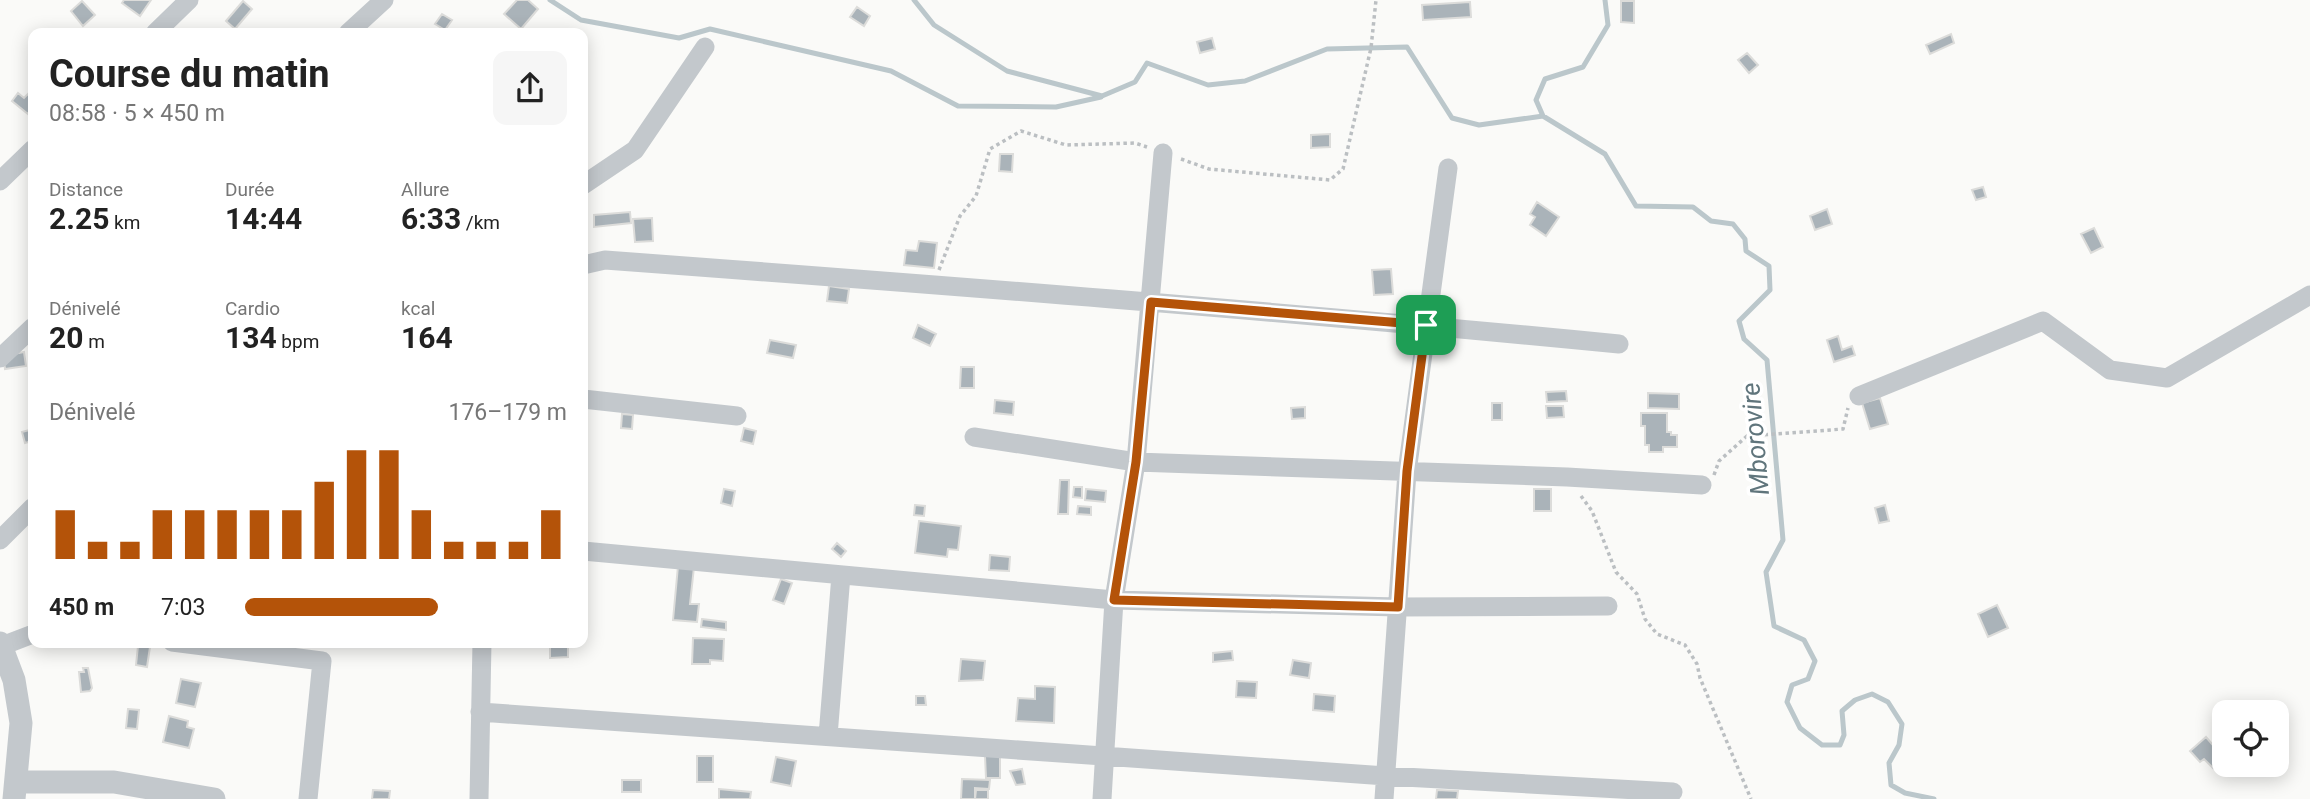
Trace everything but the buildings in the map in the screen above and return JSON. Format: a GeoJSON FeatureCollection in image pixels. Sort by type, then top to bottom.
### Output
{"type":"FeatureCollection","features":[{"type":"Feature","properties":{"kind":"street"},"geometry":{"type":"LineString","coordinates":[[160,28],[190,0]]}},
{"type":"Feature","properties":{"kind":"street"},"geometry":{"type":"LineString","coordinates":[[353,28],[384,0]]}},
{"type":"Feature","properties":{"kind":"street"},"geometry":{"type":"LineString","coordinates":[[588,182],[635,150],[705,47]]}},
{"type":"Feature","properties":{"kind":"street"},"geometry":{"type":"LineString","coordinates":[[1102,799],[1114,600],[1136,462],[1163,153]]}},
{"type":"Feature","properties":{"kind":"street"},"geometry":{"type":"LineString","coordinates":[[0,181],[28,154]]}},
{"type":"Feature","properties":{"kind":"street"},"geometry":{"type":"LineString","coordinates":[[1384,799],[1407,471],[1448,168]]}},
{"type":"Feature","properties":{"kind":"street"},"geometry":{"type":"LineString","coordinates":[[588,264],[605,260],[1151,302],[1619,344]]}},
{"type":"Feature","properties":{"kind":"street"},"geometry":{"type":"LineString","coordinates":[[1860,396],[2043,321],[2110,370],[2167,378],[2310,295]]}},
{"type":"Feature","properties":{"kind":"street"},"geometry":{"type":"LineString","coordinates":[[0,358],[28,332]]}},
{"type":"Feature","properties":{"kind":"street"},"geometry":{"type":"LineString","coordinates":[[588,400],[737,416]]}},
{"type":"Feature","properties":{"kind":"street"},"geometry":{"type":"LineString","coordinates":[[974,437],[1136,462],[1567,477],[1702,485]]}},
{"type":"Feature","properties":{"kind":"street"},"geometry":{"type":"LineString","coordinates":[[0,540],[28,512]]}},
{"type":"Feature","properties":{"kind":"street"},"geometry":{"type":"LineString","coordinates":[[588,551],[1114,600],[1398,607],[1608,606]]}},
{"type":"Feature","properties":{"kind":"street"},"geometry":{"type":"LineString","coordinates":[[828,736],[841,575]]}},
{"type":"Feature","properties":{"kind":"street"},"geometry":{"type":"LineString","coordinates":[[28,636],[1,644],[14,680],[21,723],[15,790],[114,782],[214,799]]}},
{"type":"Feature","properties":{"kind":"street"},"geometry":{"type":"LineString","coordinates":[[219,648],[321,661],[308,799]]}},
{"type":"Feature","properties":{"kind":"street"},"geometry":{"type":"LineString","coordinates":[[479,799],[482,648]]}},
{"type":"Feature","properties":{"kind":"street"},"geometry":{"type":"LineString","coordinates":[[480,712],[1386,776],[1673,792]]}},
{"type":"Feature","properties":{"kind":"path"},"geometry":{"type":"LineString","coordinates":[[1702,485],[1712,480],[1719,461],[1748,436],[1843,429],[1849,402],[1860,396]]}},
{"type":"Feature","properties":{"kind":"path"},"geometry":{"type":"LineString","coordinates":[[1567,477],[1592,510],[1616,572],[1637,594],[1645,619],[1657,634],[1685,645],[1697,664],[1700,678],[1751,799]]}},
{"type":"Feature","properties":{"kind":"waterway"},"geometry":{"type":"LineString","coordinates":[[550,0],[581,20],[679,38],[710,29],[891,71],[958,106],[1056,107],[1101,97]]}},
{"type":"Feature","properties":{"kind":"waterway"},"geometry":{"type":"LineString","coordinates":[[914,0],[934,25],[1007,71],[1102,96],[1135,82],[1147,63],[1208,85],[1245,81],[1327,49],[1407,47],[1452,118],[1479,125],[1543,116]]}},
{"type":"Feature","properties":{"kind":"waterway","name":"Mborovire"},"geometry":{"type":"LineString","coordinates":[[1605,0],[1608,25],[1583,67],[1545,79],[1536,100],[1543,116],[1605,154],[1636,206],[1693,207],[1711,221],[1733,224],[1745,239],[1746,251],[1769,266],[1770,290],[1739,321],[1744,339],[1767,360],[1783,540],[1766,572],[1774,626],[1804,640],[1815,661],[1808,679],[1792,685],[1787,702],[1800,728],[1822,745],[1840,745],[1844,735],[1842,711],[1855,700],[1872,694],[1888,702],[1902,724],[1899,745],[1889,763],[1891,785],[1905,793],[1934,799]]}},
{"type":"Feature","properties":{"kind":"route"},"geometry":{"type":"LineString","coordinates":[[1151,302],[1426,325],[1407,471],[1398,607],[1114,600],[1136,462],[1151,302]]}}]}
